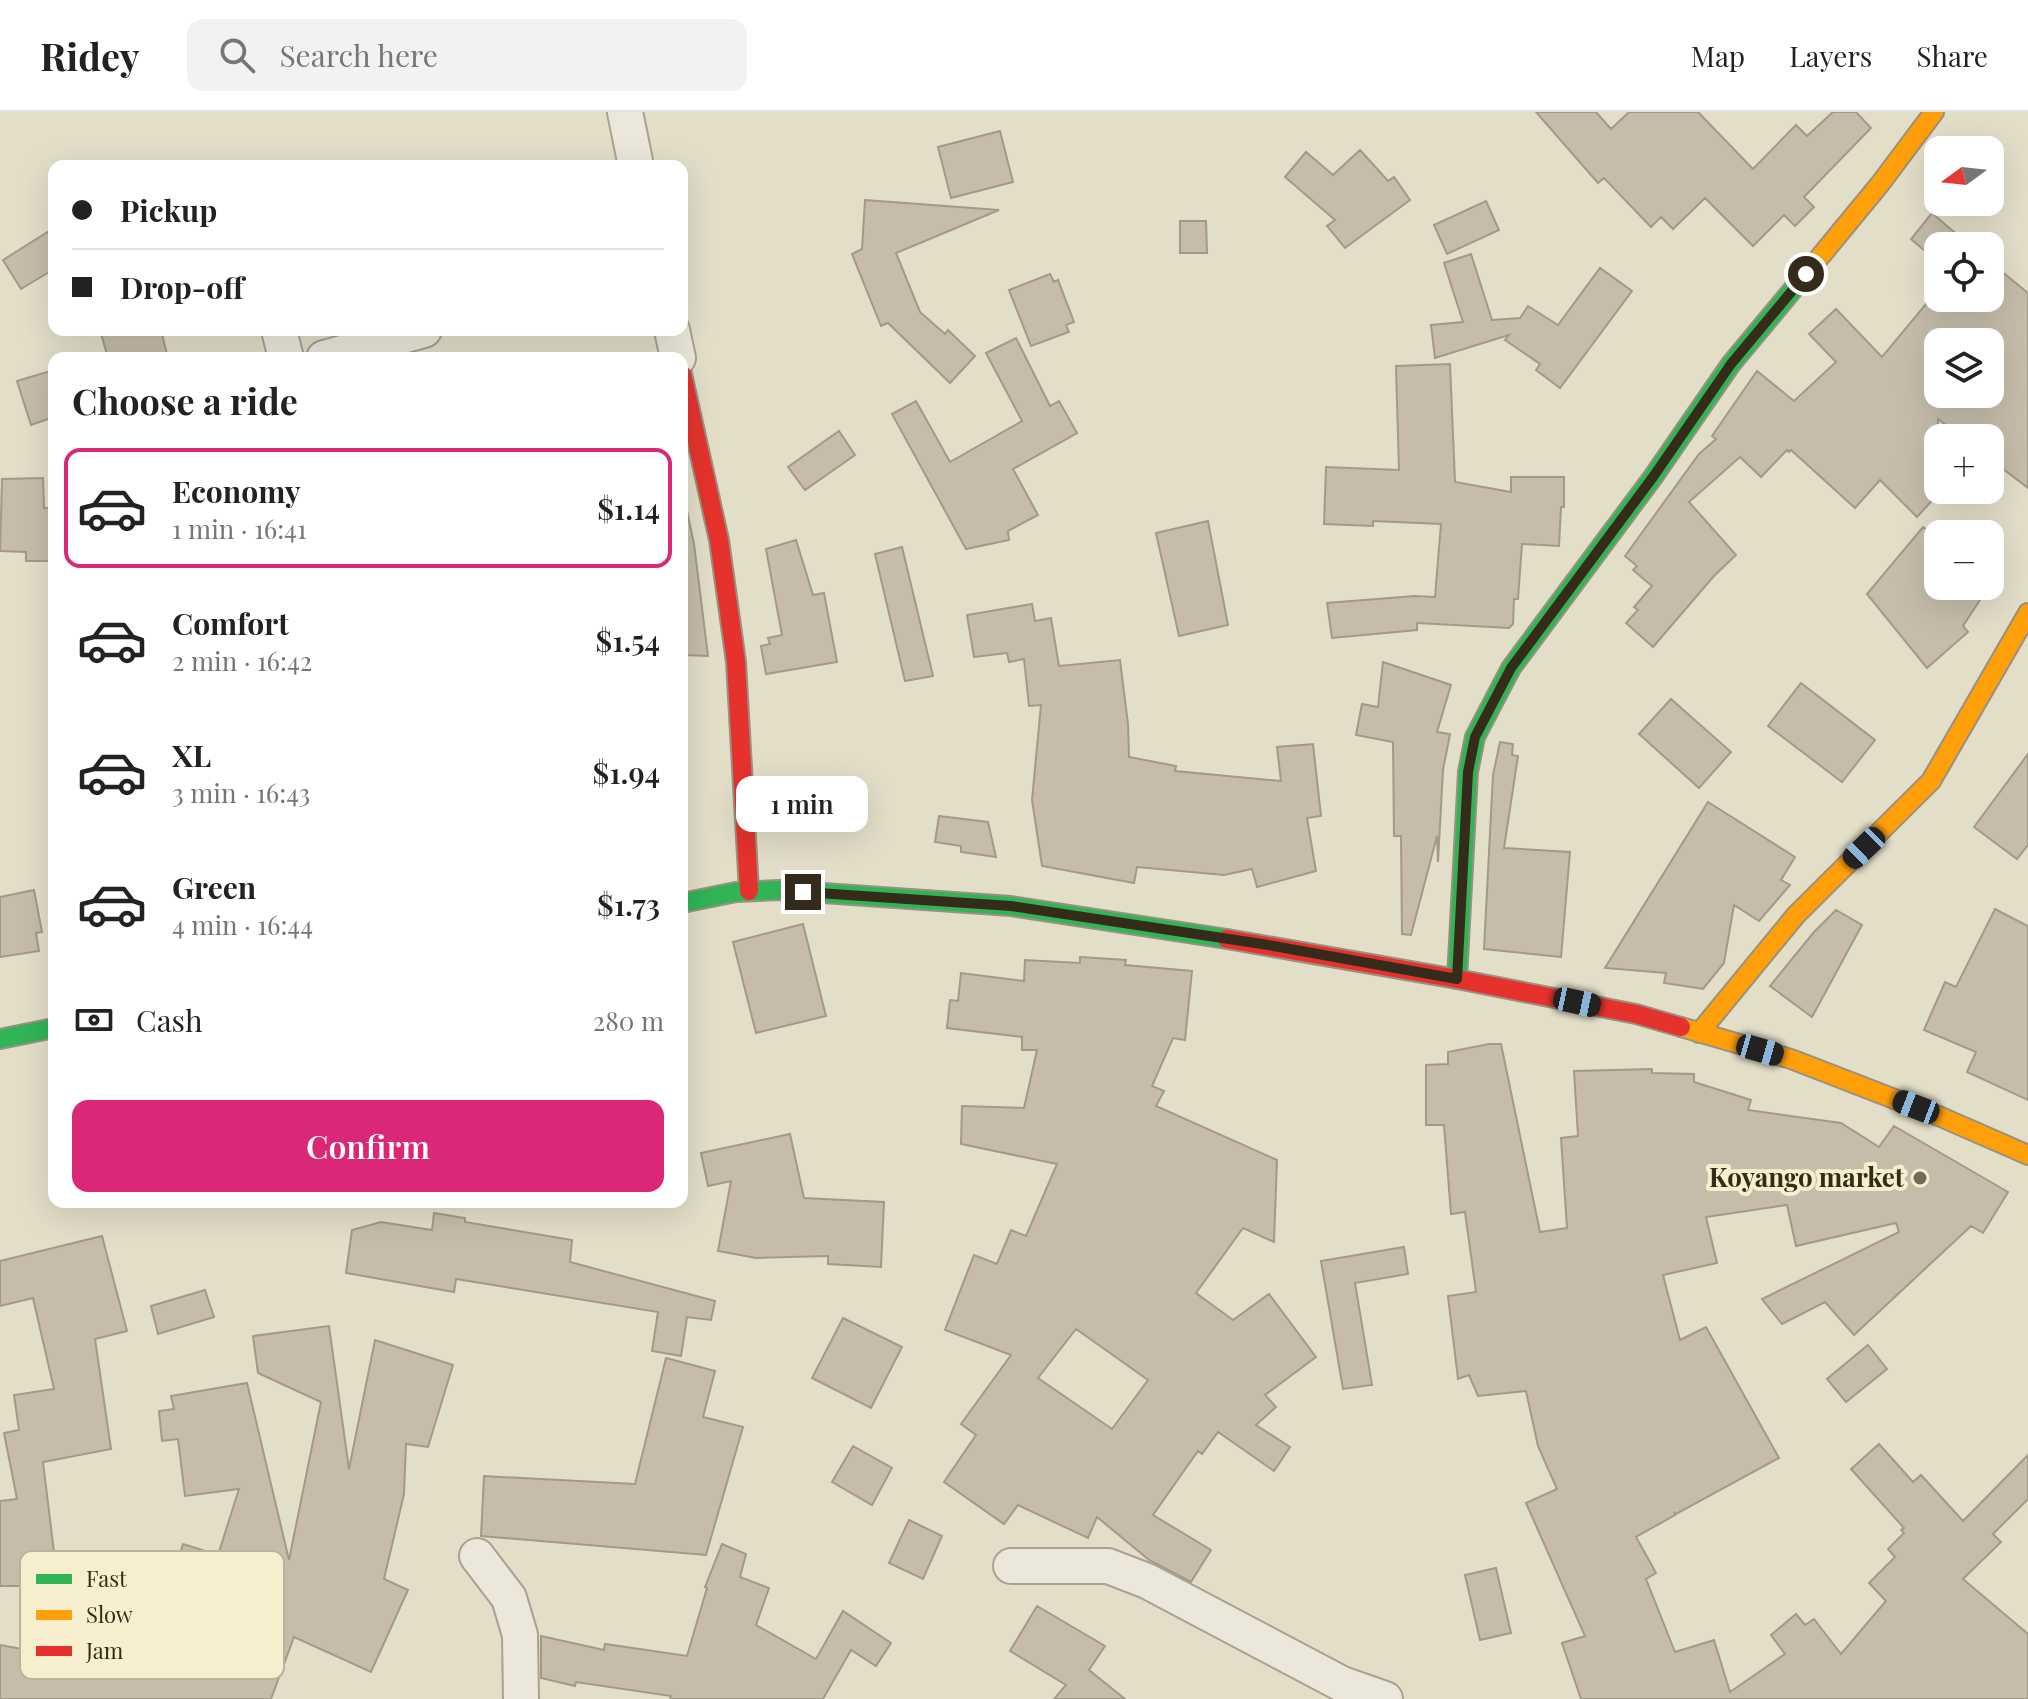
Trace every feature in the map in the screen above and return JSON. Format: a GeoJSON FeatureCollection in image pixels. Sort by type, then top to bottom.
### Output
{"type":"FeatureCollection","features":[{"type":"Feature","properties":{"kind":"street"},"geometry":{"type":"LineString","coordinates":[[625,112],[635,160]]}},
{"type":"Feature","properties":{"kind":"street"},"geometry":{"type":"LineString","coordinates":[[1457,979],[1468,772],[1475,737],[1511,668],[1653,477],[1731,364],[1880,184],[1934,112]]}},
{"type":"Feature","properties":{"kind":"street"},"geometry":{"type":"LineString","coordinates":[[345,352],[403,336]]}},
{"type":"Feature","properties":{"kind":"street"},"geometry":{"type":"LineString","coordinates":[[688,401],[719,540],[736,662],[749,891]]}},
{"type":"Feature","properties":{"kind":"street"},"geometry":{"type":"LineString","coordinates":[[1699,1033],[1796,915],[1931,781],[2028,613]]}},
{"type":"Feature","properties":{"kind":"street"},"geometry":{"type":"LineString","coordinates":[[688,902],[749,891],[780,890],[1011,906],[1262,944],[1457,979],[1636,1014],[1791,1059],[1941,1117],[2028,1155]]}},
{"type":"Feature","properties":{"kind":"street"},"geometry":{"type":"LineString","coordinates":[[0,1039],[48,1029]]}},
{"type":"Feature","properties":{"kind":"street"},"geometry":{"type":"LineString","coordinates":[[477,1556],[509,1598],[520,1635],[521,1699]]}},
{"type":"Feature","properties":{"kind":"street"},"geometry":{"type":"LineString","coordinates":[[1011,1566],[1108,1566],[1147,1581],[1342,1684],[1385,1699]]}},
{"type":"Feature","properties":{"kind":"building"},"geometry":{"type":"Polygon","coordinates":[[[1536,112],[1596,112],[1611,129],[1629,112],[1698,112],[1753,169],[1796,125],[1807,136],[1833,112],[1856,112],[1871,128],[1804,197],[1814,207],[1795,226],[1784,215],[1753,246],[1705,198],[1673,229],[1661,217],[1651,227],[1604,178],[1598,183],[1536,112]]]}},
{"type":"Feature","properties":{"kind":"building"},"geometry":{"type":"Polygon","coordinates":[[[1000,131],[1013,182],[951,198],[938,147],[1000,131]]]}},
{"type":"Feature","properties":{"kind":"building"},"geometry":{"type":"Polygon","coordinates":[[[1360,150],[1388,181],[1394,177],[1410,200],[1345,248],[1327,226],[1335,220],[1285,177],[1306,152],[1333,175],[1360,150]]]}},
{"type":"Feature","properties":{"kind":"building"},"geometry":{"type":"Polygon","coordinates":[[[865,200],[999,210],[896,253],[920,312],[945,334],[948,330],[975,356],[950,383],[888,323],[881,326],[852,254],[862,249],[865,200]]]}},
{"type":"Feature","properties":{"kind":"building"},"geometry":{"type":"Polygon","coordinates":[[[1486,201],[1499,230],[1447,254],[1434,225],[1486,201]]]}},
{"type":"Feature","properties":{"kind":"building"},"geometry":{"type":"Polygon","coordinates":[[[1930,216],[1936,216],[1954,232],[1924,232],[1924,250],[1911,239],[1930,216]]]}},
{"type":"Feature","properties":{"kind":"building"},"geometry":{"type":"Polygon","coordinates":[[[1180,221],[1206,221],[1207,253],[1180,253],[1180,221]]]}},
{"type":"Feature","properties":{"kind":"building"},"geometry":{"type":"Polygon","coordinates":[[[48,232],[48,273],[21,289],[3,260],[48,232]]]}},
{"type":"Feature","properties":{"kind":"building"},"geometry":{"type":"Polygon","coordinates":[[[1471,254],[1492,320],[1520,318],[1528,306],[1558,325],[1600,268],[1632,291],[1560,388],[1536,370],[1540,364],[1505,340],[1509,335],[1435,358],[1431,325],[1463,322],[1444,263],[1471,254]]]}},
{"type":"Feature","properties":{"kind":"building"},"geometry":{"type":"Polygon","coordinates":[[[2004,273],[2028,293],[2028,488],[2004,470],[2004,424],[1945,424],[1938,419],[1938,424],[1924,424],[1924,504],[1929,504],[1917,517],[1880,480],[1855,508],[1791,450],[1787,450],[1761,477],[1740,457],[1689,502],[1736,555],[1653,647],[1626,623],[1638,610],[1634,607],[1652,586],[1633,570],[1637,566],[1625,556],[1699,454],[1716,439],[1712,436],[1757,371],[1794,401],[1836,362],[1809,334],[1836,309],[1882,357],[1924,306],[1924,312],[2004,312],[2004,273]]]}},
{"type":"Feature","properties":{"kind":"building"},"geometry":{"type":"Polygon","coordinates":[[[1050,274],[1054,282],[1058,280],[1074,322],[1066,325],[1069,332],[1031,346],[1009,290],[1050,274]]]}},
{"type":"Feature","properties":{"kind":"building"},"geometry":{"type":"Polygon","coordinates":[[[102,336],[162,336],[166,352],[106,352],[102,336]]]}},
{"type":"Feature","properties":{"kind":"building"},"geometry":{"type":"Polygon","coordinates":[[[1016,338],[1050,406],[1059,401],[1077,433],[1013,469],[1038,515],[1008,531],[1009,540],[966,549],[892,414],[916,401],[950,462],[1022,421],[986,353],[1016,338]]]}},
{"type":"Feature","properties":{"kind":"building"},"geometry":{"type":"Polygon","coordinates":[[[1450,364],[1455,482],[1511,492],[1511,477],[1564,477],[1559,546],[1522,544],[1518,599],[1514,599],[1513,624],[1509,628],[1417,623],[1417,630],[1332,638],[1327,603],[1435,597],[1441,524],[1373,521],[1373,526],[1324,524],[1326,467],[1399,470],[1396,366],[1450,364]]]}},
{"type":"Feature","properties":{"kind":"building"},"geometry":{"type":"Polygon","coordinates":[[[48,372],[48,419],[31,425],[17,381],[48,372]]]}},
{"type":"Feature","properties":{"kind":"building"},"geometry":{"type":"Polygon","coordinates":[[[839,431],[855,455],[805,490],[788,467],[839,431]]]}},
{"type":"Feature","properties":{"kind":"building"},"geometry":{"type":"Polygon","coordinates":[[[43,478],[44,508],[48,508],[48,561],[26,561],[26,552],[0,551],[2,479],[43,478]]]}},
{"type":"Feature","properties":{"kind":"building"},"geometry":{"type":"Polygon","coordinates":[[[688,516],[694,544],[708,656],[688,655],[688,516]]]}},
{"type":"Feature","properties":{"kind":"building"},"geometry":{"type":"Polygon","coordinates":[[[1208,521],[1228,625],[1179,636],[1156,533],[1208,521]]]}},
{"type":"Feature","properties":{"kind":"building"},"geometry":{"type":"Polygon","coordinates":[[[1923,527],[1924,600],[1980,600],[1963,626],[1968,632],[1927,668],[1867,594],[1923,527]]]}},
{"type":"Feature","properties":{"kind":"building"},"geometry":{"type":"Polygon","coordinates":[[[796,540],[813,595],[824,593],[837,662],[766,674],[761,646],[770,644],[768,638],[782,635],[766,549],[796,540]]]}},
{"type":"Feature","properties":{"kind":"building"},"geometry":{"type":"Polygon","coordinates":[[[902,547],[933,676],[905,681],[875,554],[902,547]]]}},
{"type":"Feature","properties":{"kind":"building"},"geometry":{"type":"Polygon","coordinates":[[[1032,604],[1035,621],[1051,618],[1059,666],[1120,660],[1129,757],[1176,766],[1175,771],[1281,781],[1277,747],[1313,744],[1321,816],[1307,818],[1316,871],[1257,887],[1252,869],[1224,875],[1137,867],[1134,883],[1042,866],[1032,800],[1041,705],[1029,706],[1024,659],[1009,662],[1007,653],[974,657],[967,615],[1032,604]]]}},
{"type":"Feature","properties":{"kind":"building"},"geometry":{"type":"Polygon","coordinates":[[[1383,662],[1451,685],[1437,732],[1450,734],[1443,770],[1438,862],[1437,836],[1411,935],[1402,934],[1401,836],[1394,836],[1393,742],[1356,735],[1362,704],[1378,707],[1383,662]]]}},
{"type":"Feature","properties":{"kind":"building"},"geometry":{"type":"Polygon","coordinates":[[[1801,683],[1875,740],[1842,782],[1768,726],[1801,683]]]}},
{"type":"Feature","properties":{"kind":"building"},"geometry":{"type":"Polygon","coordinates":[[[1671,699],[1731,752],[1699,788],[1639,734],[1671,699]]]}},
{"type":"Feature","properties":{"kind":"building"},"geometry":{"type":"Polygon","coordinates":[[[1500,742],[1513,744],[1512,755],[1518,756],[1504,848],[1570,852],[1561,957],[1484,949],[1493,775],[1500,742]]]}},
{"type":"Feature","properties":{"kind":"building"},"geometry":{"type":"Polygon","coordinates":[[[2028,754],[2028,845],[2017,859],[1974,827],[2028,754]]]}},
{"type":"Feature","properties":{"kind":"building"},"geometry":{"type":"Polygon","coordinates":[[[1708,802],[1795,857],[1781,880],[1790,885],[1759,921],[1734,905],[1724,963],[1703,989],[1664,983],[1666,973],[1605,968],[1708,802]]]}},
{"type":"Feature","properties":{"kind":"building"},"geometry":{"type":"Polygon","coordinates":[[[939,816],[988,822],[996,857],[961,852],[961,846],[935,842],[939,816]]]}},
{"type":"Feature","properties":{"kind":"building"},"geometry":{"type":"Polygon","coordinates":[[[34,890],[42,932],[36,933],[39,951],[0,957],[0,897],[34,890]]]}},
{"type":"Feature","properties":{"kind":"building"},"geometry":{"type":"Polygon","coordinates":[[[1995,909],[2028,926],[2028,1100],[1967,1072],[1976,1052],[1924,1030],[1945,982],[1956,987],[1995,909]]]}},
{"type":"Feature","properties":{"kind":"building"},"geometry":{"type":"Polygon","coordinates":[[[1836,910],[1862,925],[1812,1017],[1770,986],[1836,910]]]}},
{"type":"Feature","properties":{"kind":"building"},"geometry":{"type":"Polygon","coordinates":[[[803,924],[826,1016],[756,1033],[733,942],[803,924]]]}},
{"type":"Feature","properties":{"kind":"building"},"geometry":{"type":"Polygon","coordinates":[[[1080,957],[1126,960],[1125,965],[1192,971],[1185,1040],[1173,1038],[1152,1086],[1164,1091],[1156,1106],[1277,1160],[1274,1242],[1243,1228],[1196,1293],[1233,1320],[1269,1294],[1316,1357],[1265,1395],[1276,1407],[1256,1425],[1290,1447],[1274,1471],[1218,1432],[1202,1454],[1198,1451],[1153,1515],[1211,1550],[1191,1582],[1149,1560],[1097,1517],[1088,1538],[1018,1505],[1004,1524],[944,1482],[976,1435],[961,1424],[1011,1355],[945,1330],[974,1255],[997,1264],[1011,1230],[1026,1236],[1057,1164],[961,1144],[962,1106],[1024,1108],[1037,1050],[1022,1050],[1022,1037],[947,1028],[950,1000],[958,1001],[961,973],[1024,981],[1025,960],[1080,963],[1080,957]],[[1076,1329],[1038,1378],[1112,1429],[1148,1380],[1076,1329]]]}},
{"type":"Feature","properties":{"kind":"building"},"geometry":{"type":"Polygon","coordinates":[[[1501,1044],[1540,1232],[1567,1228],[1561,1138],[1578,1136],[1574,1071],[1652,1069],[1652,1073],[1694,1074],[1694,1082],[1751,1100],[1748,1110],[1841,1123],[1879,1147],[1894,1126],[2008,1192],[1983,1233],[1971,1226],[1854,1335],[1825,1302],[1782,1324],[1762,1299],[1899,1232],[1896,1223],[1796,1246],[1787,1205],[1706,1217],[1717,1263],[1663,1275],[1680,1340],[1706,1327],[1779,1458],[1676,1514],[1674,1512],[1675,1515],[1636,1537],[1656,1573],[1646,1579],[1675,1652],[1714,1640],[1730,1692],[1785,1654],[1771,1635],[1796,1614],[1805,1625],[1814,1619],[1841,1654],[1886,1601],[1869,1583],[1895,1557],[1888,1549],[1904,1533],[1901,1530],[1904,1528],[1851,1469],[1879,1444],[1913,1482],[1921,1475],[1963,1521],[2028,1455],[2028,1499],[1993,1534],[2001,1542],[1963,1579],[2028,1634],[2028,1699],[1581,1699],[1562,1643],[1585,1636],[1526,1503],[1557,1489],[1538,1446],[1526,1391],[1478,1396],[1469,1375],[1458,1379],[1448,1296],[1476,1292],[1465,1212],[1451,1214],[1444,1125],[1426,1125],[1426,1065],[1448,1064],[1448,1052],[1501,1044]]]}},
{"type":"Feature","properties":{"kind":"building"},"geometry":{"type":"Polygon","coordinates":[[[790,1134],[804,1198],[884,1202],[881,1267],[828,1264],[828,1256],[756,1258],[718,1251],[731,1181],[708,1186],[701,1153],[790,1134]]]}},
{"type":"Feature","properties":{"kind":"building"},"geometry":{"type":"Polygon","coordinates":[[[434,1213],[465,1218],[465,1222],[572,1240],[570,1262],[715,1301],[711,1320],[687,1317],[681,1356],[652,1351],[658,1312],[456,1279],[454,1292],[346,1273],[352,1230],[381,1222],[432,1230],[434,1213]]]}},
{"type":"Feature","properties":{"kind":"building"},"geometry":{"type":"Polygon","coordinates":[[[102,1236],[127,1331],[95,1339],[111,1449],[43,1462],[54,1551],[20,1551],[20,1586],[0,1586],[0,1501],[17,1499],[4,1433],[19,1430],[14,1395],[54,1389],[33,1298],[0,1306],[0,1261],[102,1236]]]}},
{"type":"Feature","properties":{"kind":"building"},"geometry":{"type":"Polygon","coordinates":[[[1404,1247],[1408,1274],[1355,1283],[1372,1385],[1343,1389],[1321,1261],[1404,1247]]]}},
{"type":"Feature","properties":{"kind":"building"},"geometry":{"type":"Polygon","coordinates":[[[205,1290],[214,1317],[158,1334],[151,1306],[205,1290]]]}},
{"type":"Feature","properties":{"kind":"building"},"geometry":{"type":"Polygon","coordinates":[[[843,1318],[902,1347],[871,1408],[812,1378],[843,1318]]]}},
{"type":"Feature","properties":{"kind":"building"},"geometry":{"type":"Polygon","coordinates":[[[329,1326],[349,1469],[375,1340],[453,1365],[428,1447],[406,1444],[404,1494],[384,1579],[408,1590],[371,1672],[294,1637],[284,1664],[284,1551],[219,1551],[239,1489],[185,1496],[178,1439],[162,1441],[159,1411],[174,1409],[171,1396],[247,1383],[289,1560],[321,1402],[258,1373],[253,1336],[329,1326]]]}},
{"type":"Feature","properties":{"kind":"building"},"geometry":{"type":"Polygon","coordinates":[[[1868,1345],[1887,1369],[1846,1402],[1827,1379],[1868,1345]]]}},
{"type":"Feature","properties":{"kind":"building"},"geometry":{"type":"Polygon","coordinates":[[[666,1358],[715,1371],[703,1417],[743,1427],[706,1555],[481,1536],[484,1476],[635,1484],[666,1358]]]}},
{"type":"Feature","properties":{"kind":"building"},"geometry":{"type":"Polygon","coordinates":[[[853,1446],[892,1468],[872,1505],[832,1482],[853,1446]]]}},
{"type":"Feature","properties":{"kind":"building"},"geometry":{"type":"Polygon","coordinates":[[[909,1520],[942,1536],[923,1579],[889,1563],[909,1520]]]}},
{"type":"Feature","properties":{"kind":"building"},"geometry":{"type":"Polygon","coordinates":[[[183,1544],[205,1551],[181,1551],[183,1544]]]}},
{"type":"Feature","properties":{"kind":"building"},"geometry":{"type":"Polygon","coordinates":[[[722,1544],[746,1554],[740,1577],[769,1588],[756,1625],[816,1659],[843,1611],[891,1643],[876,1666],[851,1650],[823,1699],[670,1699],[671,1696],[576,1682],[575,1686],[541,1678],[541,1636],[604,1650],[605,1644],[687,1656],[705,1587],[722,1544]]]}},
{"type":"Feature","properties":{"kind":"building"},"geometry":{"type":"Polygon","coordinates":[[[1496,1568],[1511,1633],[1480,1640],[1465,1575],[1496,1568]]]}},
{"type":"Feature","properties":{"kind":"building"},"geometry":{"type":"Polygon","coordinates":[[[1037,1606],[1105,1646],[1089,1670],[1125,1699],[1054,1699],[1066,1685],[1010,1651],[1037,1606]]]}},
{"type":"Feature","properties":{"kind":"building"},"geometry":{"type":"Polygon","coordinates":[[[0,1645],[20,1649],[20,1679],[278,1679],[271,1699],[0,1699],[0,1645]]]}},
{"type":"Feature","properties":{"kind":"traffic: fast"},"geometry":{"type":"LineString","coordinates":[[1457,979],[1468,772],[1475,737],[1511,668],[1653,477],[1731,364],[1810,269]]}},
{"type":"Feature","properties":{"kind":"traffic: fast"},"geometry":{"type":"LineString","coordinates":[[688,902],[736,892],[780,890],[1011,906],[1227,939]]}},
{"type":"Feature","properties":{"kind":"traffic: fast"},"geometry":{"type":"LineString","coordinates":[[0,1039],[48,1029]]}},
{"type":"Feature","properties":{"kind":"traffic: slow"},"geometry":{"type":"LineString","coordinates":[[1810,269],[1934,112]]}},
{"type":"Feature","properties":{"kind":"traffic: slow"},"geometry":{"type":"LineString","coordinates":[[1699,1033],[1796,915],[1931,781],[2028,613]]}},
{"type":"Feature","properties":{"kind":"traffic: slow"},"geometry":{"type":"LineString","coordinates":[[1681,1027],[1791,1059],[1941,1117],[2028,1155]]}},
{"type":"Feature","properties":{"kind":"traffic: jam"},"geometry":{"type":"LineString","coordinates":[[688,401],[719,540],[736,662],[749,891]]}},
{"type":"Feature","properties":{"kind":"traffic: jam"},"geometry":{"type":"LineString","coordinates":[[1227,939],[1457,979],[1636,1014],[1681,1027]]}},
{"type":"Feature","properties":{"kind":"place","name":"Koyango market"},"geometry":{"type":"Point","coordinates":[1920,1178]}},
{"type":"Feature","properties":{"kind":"route"},"geometry":{"type":"LineString","coordinates":[[803,892],[1011,906],[1262,944],[1457,979],[1468,772],[1475,737],[1511,668],[1653,477],[1731,364],[1806,274]]}}]}
